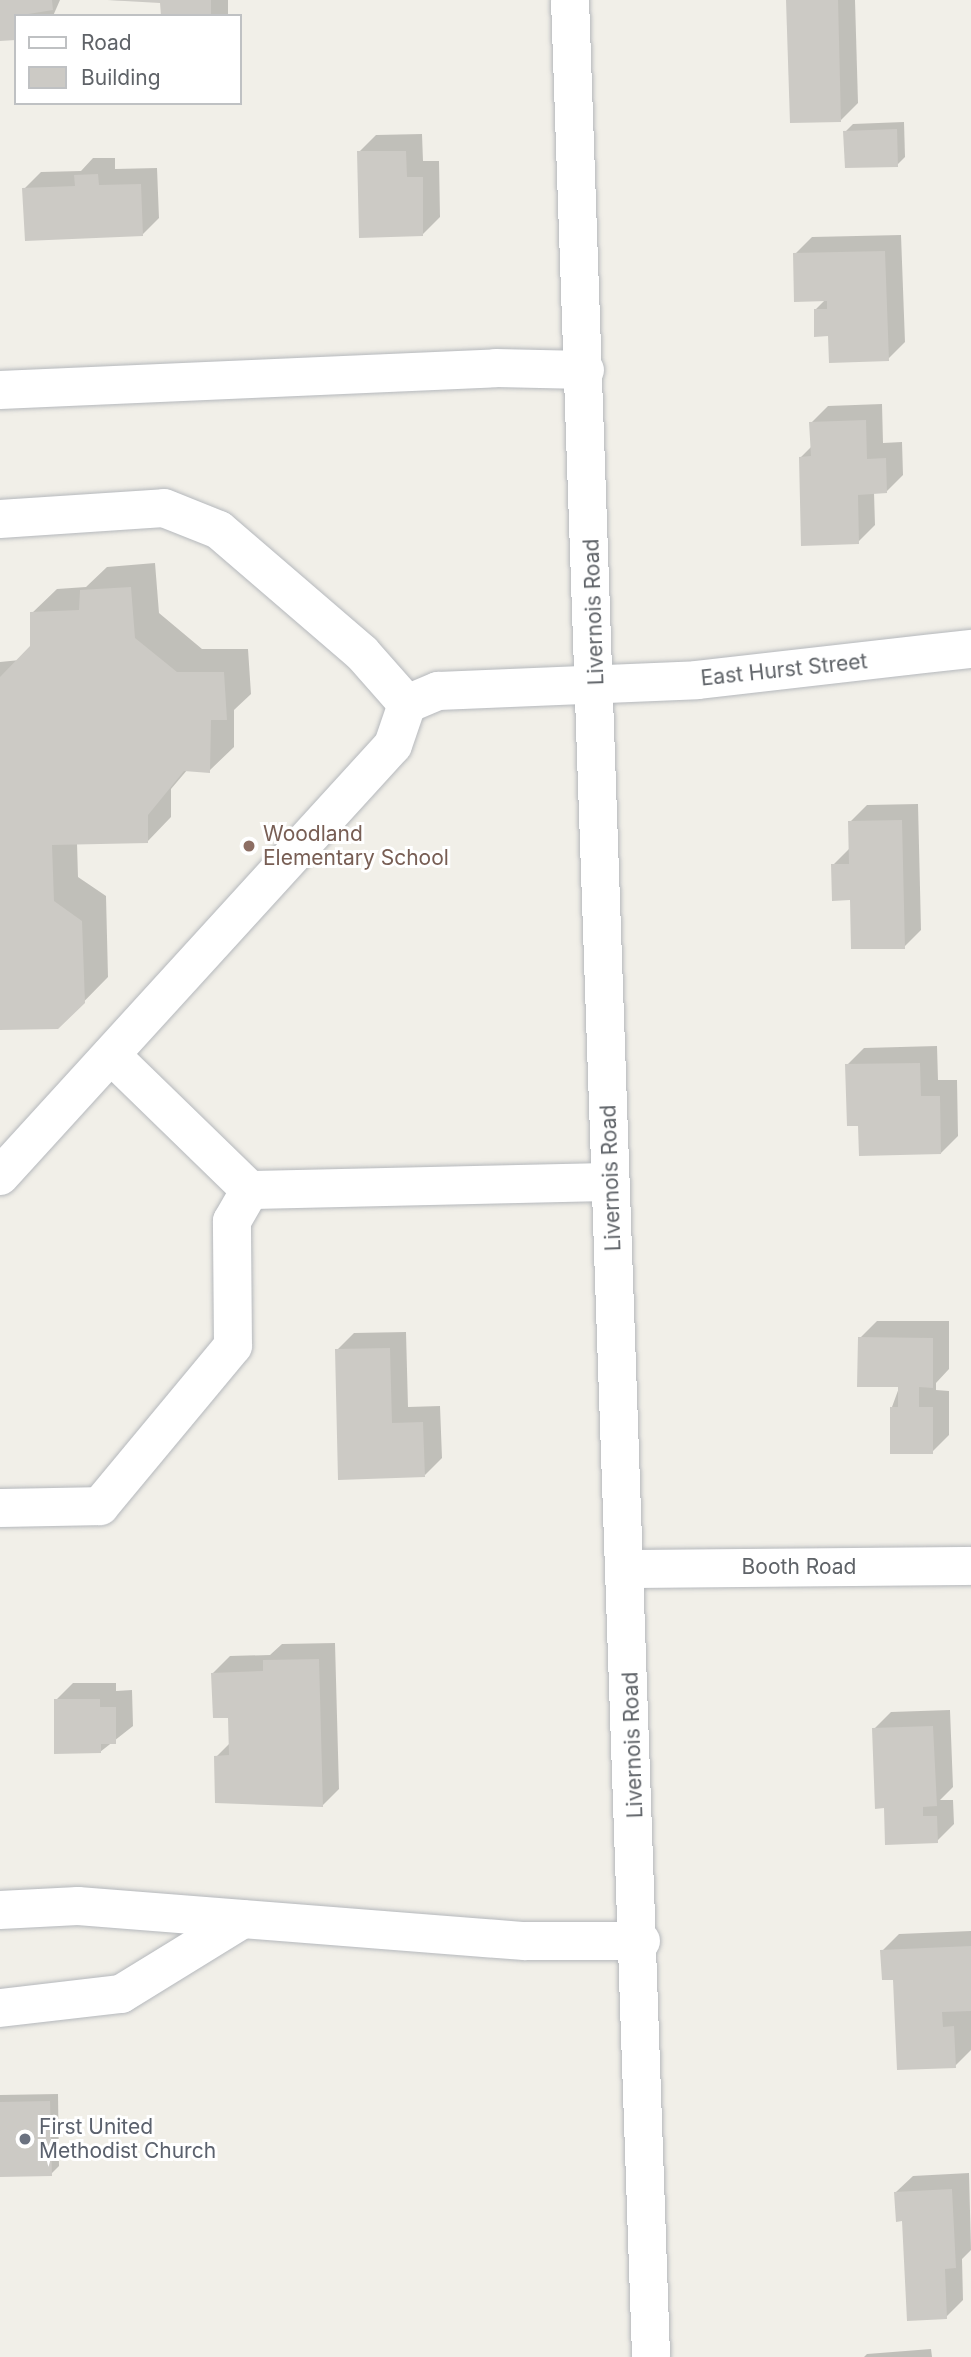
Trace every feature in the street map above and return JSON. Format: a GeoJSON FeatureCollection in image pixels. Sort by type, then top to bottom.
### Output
{"type":"FeatureCollection","features":[{"type":"Feature","properties":{"kind":"street","name":"Livernois Road"},"geometry":{"type":"LineString","coordinates":[[570,0],[597,687],[610,1182],[641,1941],[651,2357]]}},
{"type":"Feature","properties":{"kind":"street"},"geometry":{"type":"LineString","coordinates":[[0,390],[496,368],[585,370]]}},
{"type":"Feature","properties":{"kind":"street"},"geometry":{"type":"LineString","coordinates":[[0,519],[164,508],[219,530],[362,653],[407,704],[393,745],[0,1176]]}},
{"type":"Feature","properties":{"kind":"street","name":"East Hurst Street"},"geometry":{"type":"LineString","coordinates":[[407,704],[438,691],[597,687],[971,649]]}},
{"type":"Feature","properties":{"kind":"street"},"geometry":{"type":"LineString","coordinates":[[111,1055],[250,1190],[610,1182]]}},
{"type":"Feature","properties":{"kind":"street"},"geometry":{"type":"LineString","coordinates":[[0,1508],[100,1506],[233,1346],[232,1221],[250,1190]]}},
{"type":"Feature","properties":{"kind":"street","name":"Booth Road"},"geometry":{"type":"LineString","coordinates":[[626,1569],[971,1566]]}},
{"type":"Feature","properties":{"kind":"street"},"geometry":{"type":"LineString","coordinates":[[0,1884],[18,1884],[78,1906]]}},
{"type":"Feature","properties":{"kind":"street"},"geometry":{"type":"LineString","coordinates":[[0,1910],[78,1906],[525,1941],[641,1941]]}},
{"type":"Feature","properties":{"kind":"street"},"geometry":{"type":"LineString","coordinates":[[0,2008],[121,1994],[243,1919]]}},
{"type":"Feature","properties":{"kind":"building"},"geometry":{"type":"Polygon","coordinates":[[[0,0],[52,0],[53,10],[14,14],[14,40],[0,41],[0,0]]]}},
{"type":"Feature","properties":{"kind":"building"},"geometry":{"type":"Polygon","coordinates":[[[107,0],[211,0],[211,14],[161,14],[160,3],[107,0]]]}},
{"type":"Feature","properties":{"kind":"building"},"geometry":{"type":"Polygon","coordinates":[[[786,0],[838,0],[841,122],[790,123],[786,0]]]}},
{"type":"Feature","properties":{"kind":"building"},"geometry":{"type":"Polygon","coordinates":[[[897,129],[898,167],[845,168],[843,131],[897,129]]]}},
{"type":"Feature","properties":{"kind":"building"},"geometry":{"type":"Polygon","coordinates":[[[357,151],[406,151],[407,177],[423,177],[423,236],[359,238],[357,151]]]}},
{"type":"Feature","properties":{"kind":"building"},"geometry":{"type":"Polygon","coordinates":[[[98,174],[99,185],[141,184],[143,236],[25,241],[22,188],[75,186],[74,175],[98,174]]]}},
{"type":"Feature","properties":{"kind":"building"},"geometry":{"type":"Polygon","coordinates":[[[885,251],[889,361],[829,363],[828,336],[814,337],[814,309],[827,309],[827,301],[794,302],[793,253],[885,251]]]}},
{"type":"Feature","properties":{"kind":"building"},"geometry":{"type":"Polygon","coordinates":[[[866,420],[867,459],[886,458],[887,493],[858,495],[859,544],[801,546],[799,457],[811,456],[809,422],[866,420]]]}},
{"type":"Feature","properties":{"kind":"building"},"geometry":{"type":"Polygon","coordinates":[[[131,587],[135,638],[177,672],[224,672],[227,720],[211,720],[210,773],[184,771],[148,815],[148,843],[52,845],[54,901],[82,921],[85,1003],[58,1029],[0,1030],[0,677],[30,646],[30,612],[79,610],[80,590],[131,587]]]}},
{"type":"Feature","properties":{"kind":"building"},"geometry":{"type":"Polygon","coordinates":[[[902,820],[905,949],[851,949],[850,900],[832,901],[831,864],[849,864],[848,821],[902,820]]]}},
{"type":"Feature","properties":{"kind":"building"},"geometry":{"type":"Polygon","coordinates":[[[920,1063],[921,1096],[940,1096],[941,1154],[859,1156],[858,1126],[847,1126],[845,1064],[920,1063]]]}},
{"type":"Feature","properties":{"kind":"building"},"geometry":{"type":"Polygon","coordinates":[[[858,1337],[933,1338],[933,1388],[919,1387],[919,1407],[933,1407],[933,1454],[890,1454],[890,1407],[898,1407],[898,1387],[857,1387],[858,1337]]]}},
{"type":"Feature","properties":{"kind":"building"},"geometry":{"type":"Polygon","coordinates":[[[390,1348],[392,1423],[423,1422],[425,1477],[338,1480],[335,1349],[390,1348]]]}},
{"type":"Feature","properties":{"kind":"building"},"geometry":{"type":"Polygon","coordinates":[[[319,1659],[323,1807],[215,1803],[214,1756],[229,1755],[228,1718],[213,1718],[211,1673],[263,1671],[263,1660],[319,1659]]]}},
{"type":"Feature","properties":{"kind":"building"},"geometry":{"type":"Polygon","coordinates":[[[54,1699],[100,1699],[100,1707],[116,1707],[116,1744],[101,1744],[101,1753],[54,1754],[54,1699]]]}},
{"type":"Feature","properties":{"kind":"building"},"geometry":{"type":"Polygon","coordinates":[[[933,1726],[937,1806],[923,1807],[923,1816],[937,1816],[938,1843],[885,1845],[884,1808],[875,1809],[872,1728],[933,1726]]]}},
{"type":"Feature","properties":{"kind":"building"},"geometry":{"type":"Polygon","coordinates":[[[971,1946],[971,2011],[942,2012],[943,2027],[954,2026],[956,2068],[897,2070],[893,1980],[882,1980],[880,1950],[971,1946]]]}},
{"type":"Feature","properties":{"kind":"building","name":"First United Methodist Church"},"geometry":{"type":"Polygon","coordinates":[[[50,2101],[52,2176],[0,2177],[0,2102],[50,2101]]]}},
{"type":"Feature","properties":{"kind":"building"},"geometry":{"type":"Polygon","coordinates":[[[952,2189],[956,2268],[945,2269],[947,2319],[907,2321],[902,2221],[896,2222],[894,2192],[952,2189]]]}},
{"type":"Feature","properties":{"kind":"place","name":"Woodland Elementary School"},"geometry":{"type":"Point","coordinates":[249,846]}},
{"type":"Feature","properties":{"kind":"place","name":"First United Methodist Church"},"geometry":{"type":"Point","coordinates":[25,2139]}}]}
